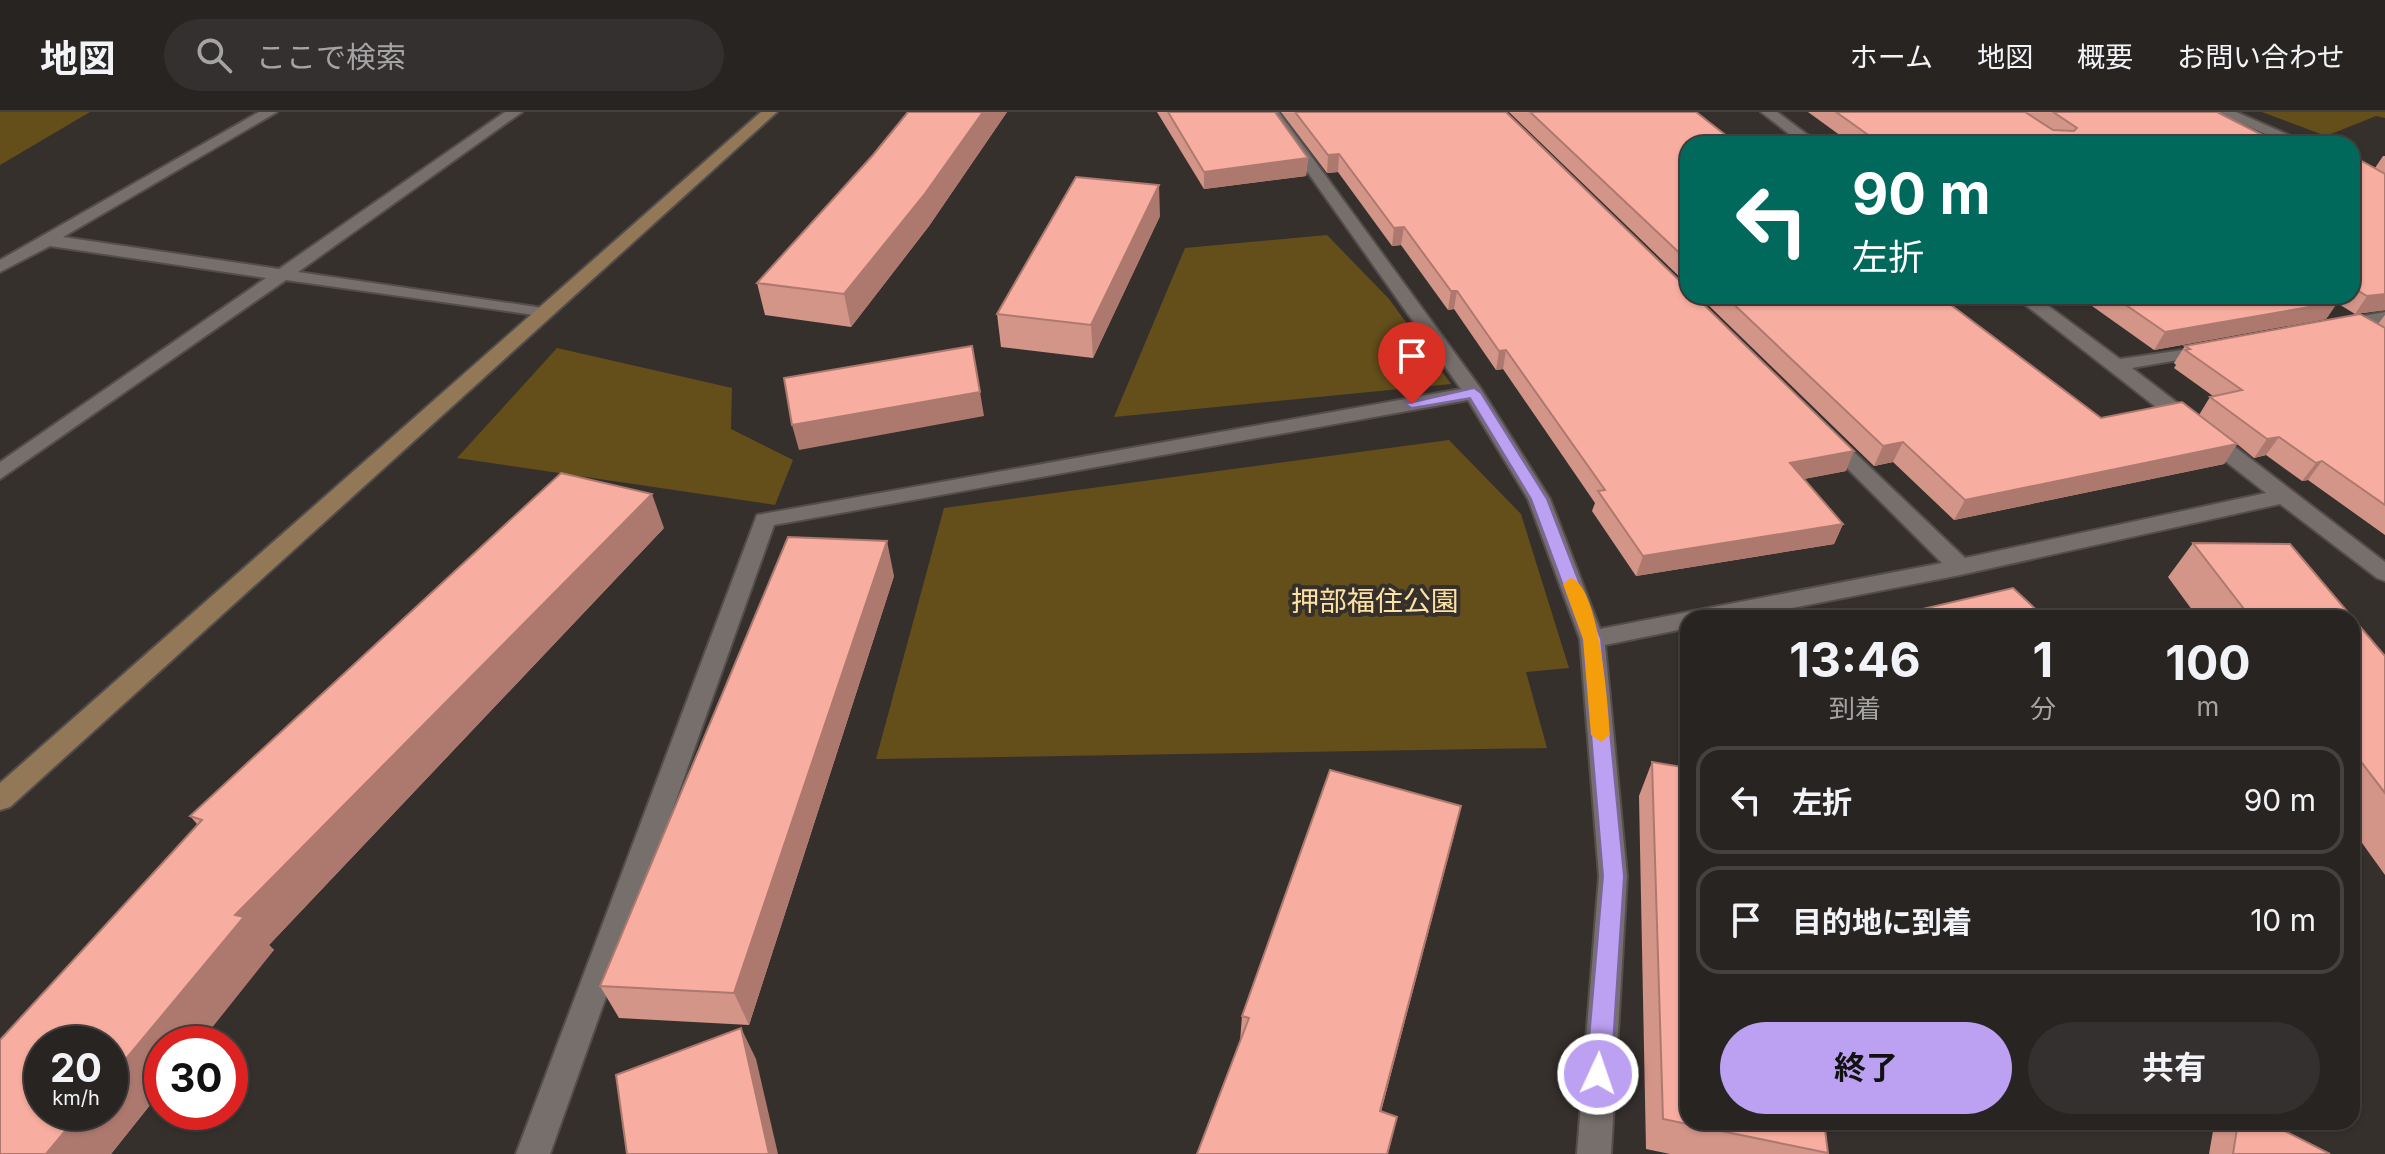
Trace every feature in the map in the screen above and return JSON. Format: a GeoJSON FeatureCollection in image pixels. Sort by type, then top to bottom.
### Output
{"type":"FeatureCollection","features":[{"type":"Feature","properties":{"kind":"street"},"geometry":{"type":"LineString","coordinates":[[0,267],[270,112]]}},
{"type":"Feature","properties":{"kind":"street"},"geometry":{"type":"LineString","coordinates":[[0,472],[515,112]]}},
{"type":"Feature","properties":{"kind":"street"},"geometry":{"type":"LineString","coordinates":[[0,799],[770,112]]}},
{"type":"Feature","properties":{"kind":"street"},"geometry":{"type":"LineString","coordinates":[[1272,112],[1474,393],[1539,499],[1592,639],[1613,876],[1594,1154]]}},
{"type":"Feature","properties":{"kind":"street"},"geometry":{"type":"LineString","coordinates":[[1768,112],[1801,136]]}},
{"type":"Feature","properties":{"kind":"street"},"geometry":{"type":"LineString","coordinates":[[2223,112],[2282,136]]}},
{"type":"Feature","properties":{"kind":"street"},"geometry":{"type":"LineString","coordinates":[[46,240],[281,277],[543,313]]}},
{"type":"Feature","properties":{"kind":"street"},"geometry":{"type":"LineString","coordinates":[[2034,304],[2119,365],[2281,497],[2385,573]]}},
{"type":"Feature","properties":{"kind":"street"},"geometry":{"type":"LineString","coordinates":[[2329,310],[2374,337]]}},
{"type":"Feature","properties":{"kind":"street"},"geometry":{"type":"LineString","coordinates":[[2320,329],[2385,317]]}},
{"type":"Feature","properties":{"kind":"street"},"geometry":{"type":"LineString","coordinates":[[2119,365],[2227,346]]}},
{"type":"Feature","properties":{"kind":"street"},"geometry":{"type":"LineString","coordinates":[[533,1154],[765,520],[1474,393]]}},
{"type":"Feature","properties":{"kind":"street"},"geometry":{"type":"LineString","coordinates":[[1813,423],[1960,567]]}},
{"type":"Feature","properties":{"kind":"street"},"geometry":{"type":"LineString","coordinates":[[1740,610],[1960,567],[2281,497]]}},
{"type":"Feature","properties":{"kind":"street"},"geometry":{"type":"LineString","coordinates":[[1592,639],[1680,622]]}},
{"type":"Feature","properties":{"kind":"green space"},"geometry":{"type":"Polygon","coordinates":[[[0,112],[90,112],[0,165],[0,112]]]}},
{"type":"Feature","properties":{"kind":"green space"},"geometry":{"type":"Polygon","coordinates":[[[2262,112],[2385,112],[2385,118],[2376,116],[2326,136],[2262,112]]]}},
{"type":"Feature","properties":{"kind":"green space"},"geometry":{"type":"Polygon","coordinates":[[[1327,235],[1389,299],[1451,384],[1114,417],[1185,248],[1327,235]]]}},
{"type":"Feature","properties":{"kind":"green space"},"geometry":{"type":"Polygon","coordinates":[[[557,348],[732,388],[731,429],[793,460],[775,505],[457,458],[557,348]]]}},
{"type":"Feature","properties":{"kind":"green space","name":"押部福住公園"},"geometry":{"type":"Polygon","coordinates":[[[1449,440],[1521,514],[1569,668],[1526,672],[1547,748],[876,759],[944,508],[1449,440]]]}},
{"type":"Feature","properties":{"kind":"building"},"geometry":{"type":"Polygon","coordinates":[[[908,112],[983,112],[924,195],[844,294],[757,283],[873,155],[908,112]]]}},
{"type":"Feature","properties":{"kind":"building"},"geometry":{"type":"Polygon","coordinates":[[[1168,112],[1275,112],[1308,158],[1204,172],[1168,112]]]}},
{"type":"Feature","properties":{"kind":"building"},"geometry":{"type":"Polygon","coordinates":[[[1295,112],[1506,112],[1680,281],[1680,304],[1703,304],[1854,451],[1790,463],[1843,524],[1643,556],[1598,491],[1605,490],[1506,350],[1499,351],[1457,291],[1451,291],[1404,227],[1394,228],[1339,154],[1328,155],[1295,112]]]}},
{"type":"Feature","properties":{"kind":"building"},"geometry":{"type":"Polygon","coordinates":[[[1530,112],[1696,112],[1727,136],[1680,136],[1680,253],[1530,112]]]}},
{"type":"Feature","properties":{"kind":"building"},"geometry":{"type":"Polygon","coordinates":[[[1836,112],[2025,112],[2053,130],[2074,131],[2077,128],[2053,112],[2217,112],[2264,136],[1870,136],[1836,112]]]}},
{"type":"Feature","properties":{"kind":"building"},"geometry":{"type":"Polygon","coordinates":[[[2360,160],[2385,174],[2385,294],[2367,296],[2360,292],[2360,160]]]}},
{"type":"Feature","properties":{"kind":"building"},"geometry":{"type":"Polygon","coordinates":[[[1076,177],[1159,185],[1091,325],[997,314],[1076,177]]]}},
{"type":"Feature","properties":{"kind":"building"},"geometry":{"type":"Polygon","coordinates":[[[1733,304],[1950,304],[2101,418],[2182,402],[2237,444],[1965,500],[1903,442],[1883,446],[1733,304]]]}},
{"type":"Feature","properties":{"kind":"building"},"geometry":{"type":"Polygon","coordinates":[[[2125,304],[2326,304],[2165,332],[2125,304]]]}},
{"type":"Feature","properties":{"kind":"building"},"geometry":{"type":"Polygon","coordinates":[[[2360,314],[2385,328],[2385,505],[2322,461],[2316,463],[2279,437],[2267,439],[2210,397],[2242,390],[2185,350],[2190,349],[2185,346],[2360,314]]]}},
{"type":"Feature","properties":{"kind":"building"},"geometry":{"type":"Polygon","coordinates":[[[972,346],[980,392],[792,425],[784,378],[972,346]]]}},
{"type":"Feature","properties":{"kind":"building"},"geometry":{"type":"Polygon","coordinates":[[[561,473],[652,494],[235,915],[244,917],[153,1026],[144,1026],[144,1037],[128,1056],[128,1026],[24,1026],[24,1130],[66,1130],[46,1154],[0,1154],[0,1040],[202,820],[190,816],[561,473]]]}},
{"type":"Feature","properties":{"kind":"building"},"geometry":{"type":"Polygon","coordinates":[[[788,537],[887,541],[734,993],[600,986],[788,537]]]}},
{"type":"Feature","properties":{"kind":"building"},"geometry":{"type":"Polygon","coordinates":[[[2193,543],[2290,544],[2346,610],[2245,610],[2193,543]]]}},
{"type":"Feature","properties":{"kind":"building"},"geometry":{"type":"Polygon","coordinates":[[[2013,588],[2036,610],[1918,610],[2013,588]]]}},
{"type":"Feature","properties":{"kind":"building"},"geometry":{"type":"Polygon","coordinates":[[[2360,627],[2385,656],[2385,793],[2360,760],[2360,627]]]}},
{"type":"Feature","properties":{"kind":"building"},"geometry":{"type":"Polygon","coordinates":[[[1652,762],[1680,767],[1680,1123],[1663,1119],[1652,762]]]}},
{"type":"Feature","properties":{"kind":"building"},"geometry":{"type":"Polygon","coordinates":[[[1330,770],[1461,806],[1380,1111],[1397,1117],[1387,1154],[1197,1154],[1249,1018],[1242,1016],[1330,770]]]}},
{"type":"Feature","properties":{"kind":"building"},"geometry":{"type":"Polygon","coordinates":[[[741,1028],[769,1154],[627,1154],[616,1075],[741,1028]]]}},
{"type":"Feature","properties":{"kind":"building"},"geometry":{"type":"Polygon","coordinates":[[[1716,1130],[1825,1130],[1828,1153],[1716,1130]]]}},
{"type":"Feature","properties":{"kind":"building"},"geometry":{"type":"Polygon","coordinates":[[[2237,1130],[2283,1130],[2330,1154],[2233,1154],[2237,1130]]]}},
{"type":"Feature","properties":{"kind":"slow traffic"},"geometry":{"type":"LineString","coordinates":[[1571,584],[1592,639],[1601,735]]}},
{"type":"Feature","properties":{"kind":"route"},"geometry":{"type":"LineString","coordinates":[[1412,404],[1474,393],[1539,499],[1592,639],[1613,876],[1598,1074]]}}]}
